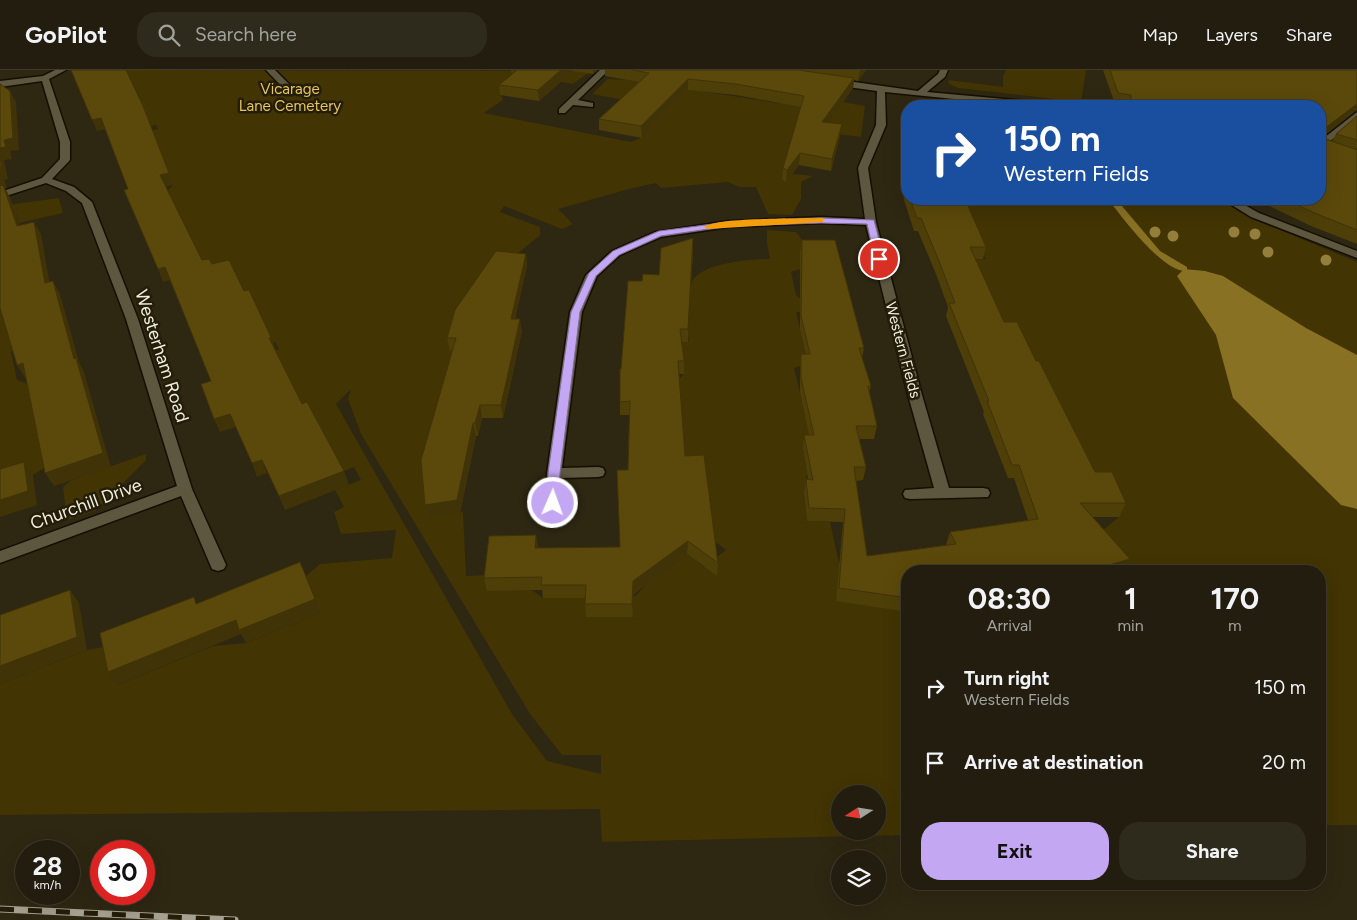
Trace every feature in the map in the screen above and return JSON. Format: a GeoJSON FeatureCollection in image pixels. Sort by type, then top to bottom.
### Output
{"type":"FeatureCollection","features":[{"type":"Feature","properties":{"kind":"street"},"geometry":{"type":"LineString","coordinates":[[0,84],[45,78],[62,70]]}},
{"type":"Feature","properties":{"kind":"street"},"geometry":{"type":"LineString","coordinates":[[270,70],[289,89]]}},
{"type":"Feature","properties":{"kind":"street"},"geometry":{"type":"LineString","coordinates":[[562,111],[605,70]]}},
{"type":"Feature","properties":{"kind":"street"},"geometry":{"type":"LineString","coordinates":[[920,94],[942,75],[944,70]]}},
{"type":"Feature","properties":{"kind":"street"},"geometry":{"type":"LineString","coordinates":[[0,194],[46,180],[65,160],[65,142],[45,78]]}},
{"type":"Feature","properties":{"kind":"street"},"geometry":{"type":"LineString","coordinates":[[821,80],[920,94],[984,100]]}},
{"type":"Feature","properties":{"kind":"street","name":"Western Fields"},"geometry":{"type":"LineString","coordinates":[[880,88],[881,125],[863,168],[871,222],[915,395],[943,493]]}},
{"type":"Feature","properties":{"kind":"street"},"geometry":{"type":"LineString","coordinates":[[571,102],[590,105]]}},
{"type":"Feature","properties":{"kind":"street"},"geometry":{"type":"LineString","coordinates":[[1326,145],[1353,126],[1357,116]]}},
{"type":"Feature","properties":{"kind":"street","name":"Westerham Road"},"geometry":{"type":"LineString","coordinates":[[46,180],[70,189],[87,202],[132,320],[185,489],[218,565]]}},
{"type":"Feature","properties":{"kind":"street"},"geometry":{"type":"LineString","coordinates":[[1238,205],[1255,215],[1357,255]]}},
{"type":"Feature","properties":{"kind":"street"},"geometry":{"type":"LineString","coordinates":[[553,503],[554,473],[576,312],[592,275],[616,253],[659,234],[729,224],[821,220],[871,222]]}},
{"type":"Feature","properties":{"kind":"street"},"geometry":{"type":"LineString","coordinates":[[554,473],[598,472]]}},
{"type":"Feature","properties":{"kind":"street","name":"Churchill Drive"},"geometry":{"type":"LineString","coordinates":[[0,556],[185,489]]}},
{"type":"Feature","properties":{"kind":"street"},"geometry":{"type":"LineString","coordinates":[[910,494],[983,493]]}},
{"type":"Feature","properties":{"kind":"green space","name":"Vicarage Lane Cemetery"},"geometry":{"type":"Polygon","coordinates":[[[126,70],[591,71],[573,84],[520,75],[501,95],[503,100],[484,113],[631,142],[642,137],[657,106],[592,94],[608,79],[628,80],[778,103],[843,102],[865,106],[861,137],[805,130],[785,173],[813,176],[801,182],[801,199],[792,215],[768,214],[756,187],[739,187],[728,182],[661,188],[656,183],[558,209],[573,224],[562,229],[504,206],[500,212],[540,227],[540,235],[517,254],[450,350],[462,351],[436,483],[466,482],[461,495],[429,518],[463,512],[466,576],[489,575],[533,591],[543,598],[588,598],[632,617],[634,597],[646,585],[687,554],[704,567],[726,550],[708,536],[674,456],[678,380],[684,374],[664,342],[688,342],[689,337],[664,307],[690,308],[691,284],[704,271],[738,261],[770,259],[767,230],[796,232],[806,245],[811,266],[791,272],[796,295],[804,302],[806,312],[796,312],[800,329],[814,361],[794,368],[802,401],[821,439],[803,449],[807,474],[804,493],[807,521],[830,522],[839,563],[901,590],[901,835],[886,835],[886,785],[831,785],[831,837],[602,842],[600,809],[0,815],[0,684],[87,650],[110,646],[118,685],[213,646],[246,643],[320,613],[306,576],[320,564],[392,558],[396,530],[341,534],[334,512],[344,507],[335,490],[361,480],[354,467],[326,478],[259,356],[279,349],[275,342],[255,348],[205,270],[164,194],[173,185],[141,133],[158,129],[156,125],[139,129],[126,70]],[[351,389],[336,404],[512,714],[547,761],[601,774],[601,755],[562,755],[530,714],[361,434],[348,399],[351,389]]]}},
{"type":"Feature","properties":{"kind":"green space"},"geometry":{"type":"Polygon","coordinates":[[[1006,70],[1086,70],[1081,100],[1063,100],[958,88],[948,83],[949,80],[1003,87],[1003,76],[1006,70]]]}},
{"type":"Feature","properties":{"kind":"green space"},"geometry":{"type":"Polygon","coordinates":[[[59,198],[63,213],[19,223],[16,214],[0,206],[59,198]]]}},
{"type":"Feature","properties":{"kind":"green space"},"geometry":{"type":"Polygon","coordinates":[[[957,205],[1229,205],[1256,220],[1357,262],[1357,825],[1326,825],[1326,565],[1117,565],[1093,538],[1119,517],[1066,485],[993,335],[961,260],[986,259],[957,205]]]}},
{"type":"Feature","properties":{"kind":"green space"},"geometry":{"type":"Polygon","coordinates":[[[0,305],[23,336],[11,352],[17,380],[33,386],[65,454],[33,475],[0,486],[0,305]]]}},
{"type":"Feature","properties":{"kind":"green space"},"geometry":{"type":"Polygon","coordinates":[[[146,454],[146,460],[95,511],[67,520],[63,487],[72,480],[146,454]]]}},
{"type":"Feature","properties":{"kind":"shaded area"},"geometry":{"type":"Polygon","coordinates":[[[1184,269],[1205,271],[1223,276],[1306,328],[1357,355],[1357,509],[1341,505],[1233,398],[1216,335],[1177,276],[1184,269]]]}},
{"type":"Feature","properties":{"kind":"building"},"geometry":{"type":"Polygon","coordinates":[[[71,70],[126,70],[143,106],[169,173],[160,175],[202,260],[209,259],[212,264],[229,260],[244,291],[249,290],[271,337],[269,338],[302,404],[307,402],[344,471],[279,496],[262,460],[252,463],[230,414],[214,419],[201,384],[211,381],[165,267],[158,269],[124,190],[128,189],[101,118],[92,120],[71,70]]]}},
{"type":"Feature","properties":{"kind":"building"},"geometry":{"type":"Polygon","coordinates":[[[512,70],[561,70],[538,90],[499,85],[516,71],[512,70]]]}},
{"type":"Feature","properties":{"kind":"building"},"geometry":{"type":"Polygon","coordinates":[[[632,70],[798,70],[854,78],[822,122],[842,124],[832,159],[800,153],[787,170],[783,168],[804,96],[736,84],[688,79],[641,126],[599,119],[649,73],[632,70]]]}},
{"type":"Feature","properties":{"kind":"building"},"geometry":{"type":"Polygon","coordinates":[[[1110,70],[1357,70],[1357,104],[1326,127],[1326,100],[1131,100],[1131,95],[1118,93],[1110,70]]]}},
{"type":"Feature","properties":{"kind":"building"},"geometry":{"type":"Polygon","coordinates":[[[0,84],[10,91],[13,138],[4,140],[6,147],[0,148],[0,84]]]}},
{"type":"Feature","properties":{"kind":"building"},"geometry":{"type":"Polygon","coordinates":[[[1357,116],[1357,140],[1336,134],[1357,116]]]}},
{"type":"Feature","properties":{"kind":"building"},"geometry":{"type":"Polygon","coordinates":[[[1326,139],[1357,150],[1357,230],[1297,205],[1326,205],[1326,139]]]}},
{"type":"Feature","properties":{"kind":"building"},"geometry":{"type":"Polygon","coordinates":[[[3,185],[17,226],[34,222],[45,283],[53,281],[74,359],[76,358],[103,453],[45,473],[23,363],[17,365],[0,308],[0,186],[3,185]]]}},
{"type":"Feature","properties":{"kind":"building"},"geometry":{"type":"Polygon","coordinates":[[[912,205],[968,205],[986,247],[970,247],[1004,322],[1017,322],[1036,361],[1039,361],[1095,472],[1112,472],[1126,503],[1080,503],[1130,559],[1109,565],[901,565],[901,597],[839,588],[845,509],[809,508],[806,479],[813,480],[804,435],[814,435],[801,378],[801,354],[810,354],[801,316],[802,240],[835,240],[864,348],[859,348],[871,386],[868,386],[877,426],[856,426],[866,467],[854,467],[867,556],[956,544],[950,532],[1038,519],[1019,465],[1012,465],[987,401],[989,401],[949,303],[955,303],[939,261],[921,218],[917,218],[912,205]]]}},
{"type":"Feature","properties":{"kind":"building"},"geometry":{"type":"Polygon","coordinates":[[[693,238],[688,329],[680,329],[684,361],[678,361],[685,456],[704,455],[718,563],[688,541],[633,581],[632,604],[585,604],[586,585],[541,585],[542,577],[484,578],[489,536],[536,535],[535,548],[620,547],[617,470],[628,470],[630,401],[620,402],[620,369],[628,281],[642,281],[643,274],[659,275],[661,248],[693,238]]]}},
{"type":"Feature","properties":{"kind":"building"},"geometry":{"type":"Polygon","coordinates":[[[496,251],[526,254],[511,319],[520,319],[501,405],[480,405],[475,423],[473,423],[457,500],[425,505],[421,460],[456,338],[447,338],[455,310],[496,251]]]}},
{"type":"Feature","properties":{"kind":"building"},"geometry":{"type":"Polygon","coordinates":[[[24,462],[28,491],[0,500],[0,469],[24,462]]]}},
{"type":"Feature","properties":{"kind":"building"},"geometry":{"type":"Polygon","coordinates":[[[300,562],[315,599],[239,630],[236,620],[108,672],[100,633],[194,597],[196,604],[300,562]]]}},
{"type":"Feature","properties":{"kind":"building"},"geometry":{"type":"Polygon","coordinates":[[[70,590],[77,637],[0,666],[0,615],[70,590]]]}},
{"type":"Feature","properties":{"kind":"waterway"},"geometry":{"type":"LineString","coordinates":[[1117,205],[1157,253],[1184,269]]}},
{"type":"Feature","properties":{"kind":"railway"},"geometry":{"type":"LineString","coordinates":[[0,909],[235,920]]}},
{"type":"Feature","properties":{"kind":"slow traffic"},"geometry":{"type":"LineString","coordinates":[[708,227],[729,224],[820,220]]}},
{"type":"Feature","properties":{"kind":"route"},"geometry":{"type":"LineString","coordinates":[[553,503],[554,473],[576,312],[592,275],[616,253],[659,234],[729,224],[821,220],[871,222],[879,259]]}}]}
